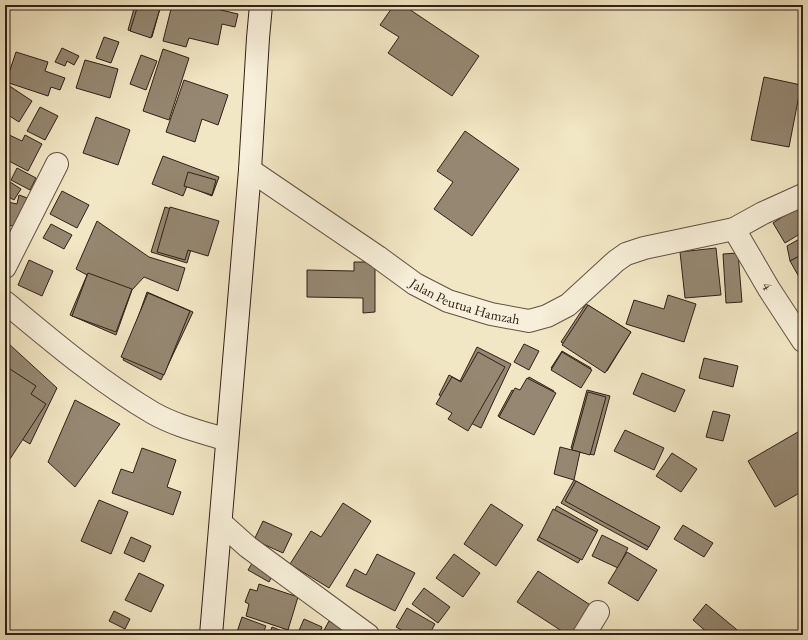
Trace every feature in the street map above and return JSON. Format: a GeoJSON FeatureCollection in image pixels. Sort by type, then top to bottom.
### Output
{"type":"FeatureCollection","features":[{"type":"Feature","properties":{"kind":"street"},"geometry":{"type":"LineString","coordinates":[[211,635],[250,170],[261,5]]}},
{"type":"Feature","properties":{"kind":"street"},"geometry":{"type":"LineString","coordinates":[[5,267],[57,164]]}},
{"type":"Feature","properties":{"kind":"street","name":"Jalan Peutua Hamzah"},"geometry":{"type":"LineString","coordinates":[[250,170],[415,284],[448,301],[491,314],[529,321],[547,316],[568,305],[616,261],[626,254],[644,248],[734,229],[763,213],[803,195]]}},
{"type":"Feature","properties":{"kind":"street","name":"4"},"geometry":{"type":"LineString","coordinates":[[734,229],[768,289],[803,341]]}},
{"type":"Feature","properties":{"kind":"street"},"geometry":{"type":"LineString","coordinates":[[5,302],[101,379],[154,413],[174,423],[228,440]]}},
{"type":"Feature","properties":{"kind":"street"},"geometry":{"type":"LineString","coordinates":[[221,523],[248,547],[368,635]]}},
{"type":"Feature","properties":{"kind":"street"},"geometry":{"type":"LineString","coordinates":[[584,635],[598,612]]}},
{"type":"Feature","properties":{"kind":"building"},"geometry":{"type":"Polygon","coordinates":[[[135,5],[161,5],[152,37],[128,30],[135,5]]]}},
{"type":"Feature","properties":{"kind":"building"},"geometry":{"type":"Polygon","coordinates":[[[138,5],[161,5],[151,38],[130,31],[138,5]]]}},
{"type":"Feature","properties":{"kind":"building"},"geometry":{"type":"Polygon","coordinates":[[[172,5],[200,5],[238,14],[235,27],[222,24],[218,45],[189,38],[186,47],[163,41],[172,5]]]}},
{"type":"Feature","properties":{"kind":"building"},"geometry":{"type":"Polygon","coordinates":[[[394,5],[403,5],[479,56],[452,96],[388,53],[399,37],[380,25],[394,5]]]}},
{"type":"Feature","properties":{"kind":"building"},"geometry":{"type":"Polygon","coordinates":[[[104,37],[119,42],[111,63],[96,58],[104,37]]]}},
{"type":"Feature","properties":{"kind":"building"},"geometry":{"type":"Polygon","coordinates":[[[62,48],[79,56],[74,65],[67,61],[65,66],[55,62],[62,48]]]}},
{"type":"Feature","properties":{"kind":"building"},"geometry":{"type":"Polygon","coordinates":[[[163,49],[189,58],[169,120],[143,111],[163,49]]]}},
{"type":"Feature","properties":{"kind":"building"},"geometry":{"type":"Polygon","coordinates":[[[16,52],[48,62],[45,71],[65,78],[60,90],[51,87],[48,96],[6,82],[16,52]]]}},
{"type":"Feature","properties":{"kind":"building"},"geometry":{"type":"Polygon","coordinates":[[[141,55],[157,61],[146,90],[130,84],[141,55]]]}},
{"type":"Feature","properties":{"kind":"building"},"geometry":{"type":"Polygon","coordinates":[[[85,60],[118,69],[110,98],[76,88],[85,60]]]}},
{"type":"Feature","properties":{"kind":"building"},"geometry":{"type":"Polygon","coordinates":[[[764,77],[801,85],[789,147],[751,140],[764,77]]]}},
{"type":"Feature","properties":{"kind":"building"},"geometry":{"type":"Polygon","coordinates":[[[184,80],[228,95],[218,125],[202,119],[195,142],[166,132],[184,80]]]}},
{"type":"Feature","properties":{"kind":"building"},"geometry":{"type":"Polygon","coordinates":[[[5,83],[32,101],[19,122],[5,113],[5,83]]]}},
{"type":"Feature","properties":{"kind":"building"},"geometry":{"type":"Polygon","coordinates":[[[40,107],[58,116],[45,140],[27,131],[40,107]]]}},
{"type":"Feature","properties":{"kind":"building"},"geometry":{"type":"Polygon","coordinates":[[[96,117],[130,130],[118,165],[83,153],[96,117]]]}},
{"type":"Feature","properties":{"kind":"building"},"geometry":{"type":"Polygon","coordinates":[[[465,131],[519,169],[472,236],[434,209],[453,182],[437,171],[465,131]]]}},
{"type":"Feature","properties":{"kind":"building"},"geometry":{"type":"Polygon","coordinates":[[[5,133],[22,141],[25,135],[42,144],[28,171],[5,159],[5,133]]]}},
{"type":"Feature","properties":{"kind":"building"},"geometry":{"type":"Polygon","coordinates":[[[163,156],[219,177],[212,196],[187,186],[183,196],[152,184],[163,156]]]}},
{"type":"Feature","properties":{"kind":"building"},"geometry":{"type":"Polygon","coordinates":[[[17,168],[36,178],[30,190],[11,180],[17,168]]]}},
{"type":"Feature","properties":{"kind":"building"},"geometry":{"type":"Polygon","coordinates":[[[188,172],[216,180],[212,195],[184,186],[188,172]]]}},
{"type":"Feature","properties":{"kind":"building"},"geometry":{"type":"Polygon","coordinates":[[[5,173],[10,176],[7,180],[21,189],[14,200],[5,195],[5,173]]]}},
{"type":"Feature","properties":{"kind":"building"},"geometry":{"type":"Polygon","coordinates":[[[62,191],[89,205],[77,228],[50,214],[62,191]]]}},
{"type":"Feature","properties":{"kind":"building"},"geometry":{"type":"Polygon","coordinates":[[[19,195],[30,199],[16,227],[5,224],[5,212],[8,202],[17,204],[19,195]]]}},
{"type":"Feature","properties":{"kind":"building"},"geometry":{"type":"Polygon","coordinates":[[[803,204],[803,232],[785,243],[773,223],[803,204]]]}},
{"type":"Feature","properties":{"kind":"building"},"geometry":{"type":"Polygon","coordinates":[[[165,207],[215,223],[206,251],[192,246],[187,263],[151,252],[165,207]]]}},
{"type":"Feature","properties":{"kind":"building"},"geometry":{"type":"Polygon","coordinates":[[[170,207],[219,221],[208,256],[188,250],[185,260],[157,252],[170,207]]]}},
{"type":"Feature","properties":{"kind":"building"},"geometry":{"type":"Polygon","coordinates":[[[97,221],[149,257],[185,268],[178,291],[144,277],[132,290],[116,335],[70,315],[87,275],[76,269],[97,221]]]}},
{"type":"Feature","properties":{"kind":"building"},"geometry":{"type":"Polygon","coordinates":[[[51,224],[72,235],[64,249],[43,238],[51,224]]]}},
{"type":"Feature","properties":{"kind":"building"},"geometry":{"type":"Polygon","coordinates":[[[803,237],[803,254],[790,261],[787,246],[803,237]]]}},
{"type":"Feature","properties":{"kind":"building"},"geometry":{"type":"Polygon","coordinates":[[[716,248],[721,295],[685,298],[680,252],[716,248]]]}},
{"type":"Feature","properties":{"kind":"building"},"geometry":{"type":"Polygon","coordinates":[[[738,253],[742,302],[726,303],[723,254],[738,253]]]}},
{"type":"Feature","properties":{"kind":"building"},"geometry":{"type":"Polygon","coordinates":[[[803,254],[803,284],[790,261],[803,254]]]}},
{"type":"Feature","properties":{"kind":"building"},"geometry":{"type":"Polygon","coordinates":[[[29,260],[53,271],[42,296],[18,285],[29,260]]]}},
{"type":"Feature","properties":{"kind":"building"},"geometry":{"type":"Polygon","coordinates":[[[354,262],[375,262],[375,312],[363,313],[363,298],[307,297],[307,270],[354,271],[354,262]]]}},
{"type":"Feature","properties":{"kind":"building"},"geometry":{"type":"Polygon","coordinates":[[[88,273],[132,289],[116,332],[72,316],[88,273]]]}},
{"type":"Feature","properties":{"kind":"building"},"geometry":{"type":"Polygon","coordinates":[[[147,292],[193,312],[161,380],[123,360],[147,292]]]}},
{"type":"Feature","properties":{"kind":"building"},"geometry":{"type":"Polygon","coordinates":[[[148,293],[190,311],[164,375],[121,357],[148,293]]]}},
{"type":"Feature","properties":{"kind":"building"},"geometry":{"type":"Polygon","coordinates":[[[668,295],[696,304],[684,342],[626,324],[634,300],[664,309],[668,295]]]}},
{"type":"Feature","properties":{"kind":"building"},"geometry":{"type":"Polygon","coordinates":[[[586,304],[631,332],[607,371],[561,342],[586,304]]]}},
{"type":"Feature","properties":{"kind":"building"},"geometry":{"type":"Polygon","coordinates":[[[588,305],[631,332],[605,373],[562,345],[588,305]]]}},
{"type":"Feature","properties":{"kind":"building"},"geometry":{"type":"Polygon","coordinates":[[[9,344],[57,388],[30,444],[5,429],[5,350],[9,344]]]}},
{"type":"Feature","properties":{"kind":"building"},"geometry":{"type":"Polygon","coordinates":[[[524,344],[539,351],[529,370],[514,362],[524,344]]]}},
{"type":"Feature","properties":{"kind":"building"},"geometry":{"type":"Polygon","coordinates":[[[477,347],[511,364],[481,428],[452,414],[459,405],[439,395],[449,375],[460,381],[477,347]]]}},
{"type":"Feature","properties":{"kind":"building"},"geometry":{"type":"Polygon","coordinates":[[[562,351],[591,368],[580,386],[551,368],[562,351]]]}},
{"type":"Feature","properties":{"kind":"building"},"geometry":{"type":"Polygon","coordinates":[[[478,352],[505,367],[468,431],[448,419],[452,413],[436,404],[452,377],[461,382],[478,352]]]}},
{"type":"Feature","properties":{"kind":"building"},"geometry":{"type":"Polygon","coordinates":[[[562,352],[592,370],[581,388],[551,370],[562,352]]]}},
{"type":"Feature","properties":{"kind":"building"},"geometry":{"type":"Polygon","coordinates":[[[704,358],[738,366],[733,387],[699,378],[704,358]]]}},
{"type":"Feature","properties":{"kind":"building"},"geometry":{"type":"Polygon","coordinates":[[[5,367],[36,386],[31,394],[46,404],[10,459],[5,456],[5,367]]]}},
{"type":"Feature","properties":{"kind":"building"},"geometry":{"type":"Polygon","coordinates":[[[642,373],[685,390],[675,412],[633,394],[642,373]]]}},
{"type":"Feature","properties":{"kind":"building"},"geometry":{"type":"Polygon","coordinates":[[[529,377],[554,391],[531,433],[498,416],[512,390],[520,394],[529,377]]]}},
{"type":"Feature","properties":{"kind":"building"},"geometry":{"type":"Polygon","coordinates":[[[527,378],[556,393],[534,435],[499,417],[515,388],[520,390],[527,378]]]}},
{"type":"Feature","properties":{"kind":"building"},"geometry":{"type":"Polygon","coordinates":[[[587,390],[610,396],[594,455],[580,452],[571,448],[587,390]]]}},
{"type":"Feature","properties":{"kind":"building"},"geometry":{"type":"Polygon","coordinates":[[[588,392],[606,397],[590,455],[572,450],[588,392]]]}},
{"type":"Feature","properties":{"kind":"building"},"geometry":{"type":"Polygon","coordinates":[[[75,400],[120,424],[75,487],[48,462],[75,400]]]}},
{"type":"Feature","properties":{"kind":"building"},"geometry":{"type":"Polygon","coordinates":[[[713,411],[730,415],[723,441],[706,437],[713,411]]]}},
{"type":"Feature","properties":{"kind":"building"},"geometry":{"type":"Polygon","coordinates":[[[803,429],[803,491],[775,507],[748,461],[803,429]]]}},
{"type":"Feature","properties":{"kind":"building"},"geometry":{"type":"Polygon","coordinates":[[[625,430],[664,448],[654,470],[614,451],[625,430]]]}},
{"type":"Feature","properties":{"kind":"building"},"geometry":{"type":"Polygon","coordinates":[[[560,447],[580,452],[574,480],[554,474],[560,447]]]}},
{"type":"Feature","properties":{"kind":"building"},"geometry":{"type":"Polygon","coordinates":[[[142,448],[176,460],[167,487],[181,492],[173,515],[112,493],[121,469],[133,473],[142,448]]]}},
{"type":"Feature","properties":{"kind":"building"},"geometry":{"type":"Polygon","coordinates":[[[672,453],[697,469],[681,492],[656,476],[672,453]]]}},
{"type":"Feature","properties":{"kind":"building"},"geometry":{"type":"Polygon","coordinates":[[[574,480],[659,527],[647,550],[561,503],[574,480]]]}},
{"type":"Feature","properties":{"kind":"building"},"geometry":{"type":"Polygon","coordinates":[[[576,481],[660,527],[649,547],[565,501],[576,481]]]}},
{"type":"Feature","properties":{"kind":"building"},"geometry":{"type":"Polygon","coordinates":[[[99,500],[128,512],[111,554],[81,541],[99,500]]]}},
{"type":"Feature","properties":{"kind":"building"},"geometry":{"type":"Polygon","coordinates":[[[343,503],[371,521],[329,588],[290,564],[311,531],[321,537],[343,503]]]}},
{"type":"Feature","properties":{"kind":"building"},"geometry":{"type":"Polygon","coordinates":[[[491,504],[523,525],[496,566],[464,544],[491,504]]]}},
{"type":"Feature","properties":{"kind":"building"},"geometry":{"type":"Polygon","coordinates":[[[557,506],[598,530],[578,563],[537,540],[557,506]]]}},
{"type":"Feature","properties":{"kind":"building"},"geometry":{"type":"Polygon","coordinates":[[[553,509],[597,532],[582,560],[539,537],[553,509]]]}},
{"type":"Feature","properties":{"kind":"building"},"geometry":{"type":"Polygon","coordinates":[[[263,521],[292,534],[283,553],[254,540],[263,521]]]}},
{"type":"Feature","properties":{"kind":"building"},"geometry":{"type":"Polygon","coordinates":[[[683,525],[713,543],[704,557],[674,539],[683,525]]]}},
{"type":"Feature","properties":{"kind":"building"},"geometry":{"type":"Polygon","coordinates":[[[602,535],[628,548],[618,568],[592,556],[602,535]]]}},
{"type":"Feature","properties":{"kind":"building"},"geometry":{"type":"Polygon","coordinates":[[[131,537],[151,546],[144,562],[124,553],[131,537]]]}},
{"type":"Feature","properties":{"kind":"building"},"geometry":{"type":"Polygon","coordinates":[[[627,552],[657,570],[638,601],[608,583],[627,552]]]}},
{"type":"Feature","properties":{"kind":"building"},"geometry":{"type":"Polygon","coordinates":[[[377,554],[415,573],[395,611],[346,586],[355,569],[366,575],[377,554]]]}},
{"type":"Feature","properties":{"kind":"building"},"geometry":{"type":"Polygon","coordinates":[[[454,554],[480,573],[463,597],[436,578],[454,554]]]}},
{"type":"Feature","properties":{"kind":"building"},"geometry":{"type":"Polygon","coordinates":[[[254,560],[275,571],[269,582],[248,570],[254,560]]]}},
{"type":"Feature","properties":{"kind":"building"},"geometry":{"type":"Polygon","coordinates":[[[538,571],[595,608],[577,635],[568,635],[517,602],[538,571]]]}},
{"type":"Feature","properties":{"kind":"building"},"geometry":{"type":"Polygon","coordinates":[[[139,573],[164,585],[151,612],[125,600],[139,573]]]}},
{"type":"Feature","properties":{"kind":"building"},"geometry":{"type":"Polygon","coordinates":[[[259,584],[298,597],[288,630],[246,616],[249,604],[245,602],[250,589],[257,591],[259,584]]]}},
{"type":"Feature","properties":{"kind":"building"},"geometry":{"type":"Polygon","coordinates":[[[424,588],[450,607],[438,623],[412,604],[424,588]]]}},
{"type":"Feature","properties":{"kind":"building"},"geometry":{"type":"Polygon","coordinates":[[[706,604],[742,634],[706,635],[708,633],[693,620],[706,604]]]}},
{"type":"Feature","properties":{"kind":"building"},"geometry":{"type":"Polygon","coordinates":[[[407,608],[435,624],[429,635],[410,635],[396,627],[407,608]]]}},
{"type":"Feature","properties":{"kind":"building"},"geometry":{"type":"Polygon","coordinates":[[[114,611],[130,619],[125,629],[109,621],[114,611]]]}},
{"type":"Feature","properties":{"kind":"building"},"geometry":{"type":"Polygon","coordinates":[[[242,617],[266,626],[262,635],[236,635],[242,617]]]}},
{"type":"Feature","properties":{"kind":"building"},"geometry":{"type":"Polygon","coordinates":[[[304,619],[322,627],[319,635],[297,635],[304,619]]]}},
{"type":"Feature","properties":{"kind":"building"},"geometry":{"type":"Polygon","coordinates":[[[329,621],[347,631],[345,635],[322,634],[329,621]]]}},
{"type":"Feature","properties":{"kind":"building"},"geometry":{"type":"Polygon","coordinates":[[[272,627],[290,634],[269,635],[272,627]]]}}]}
